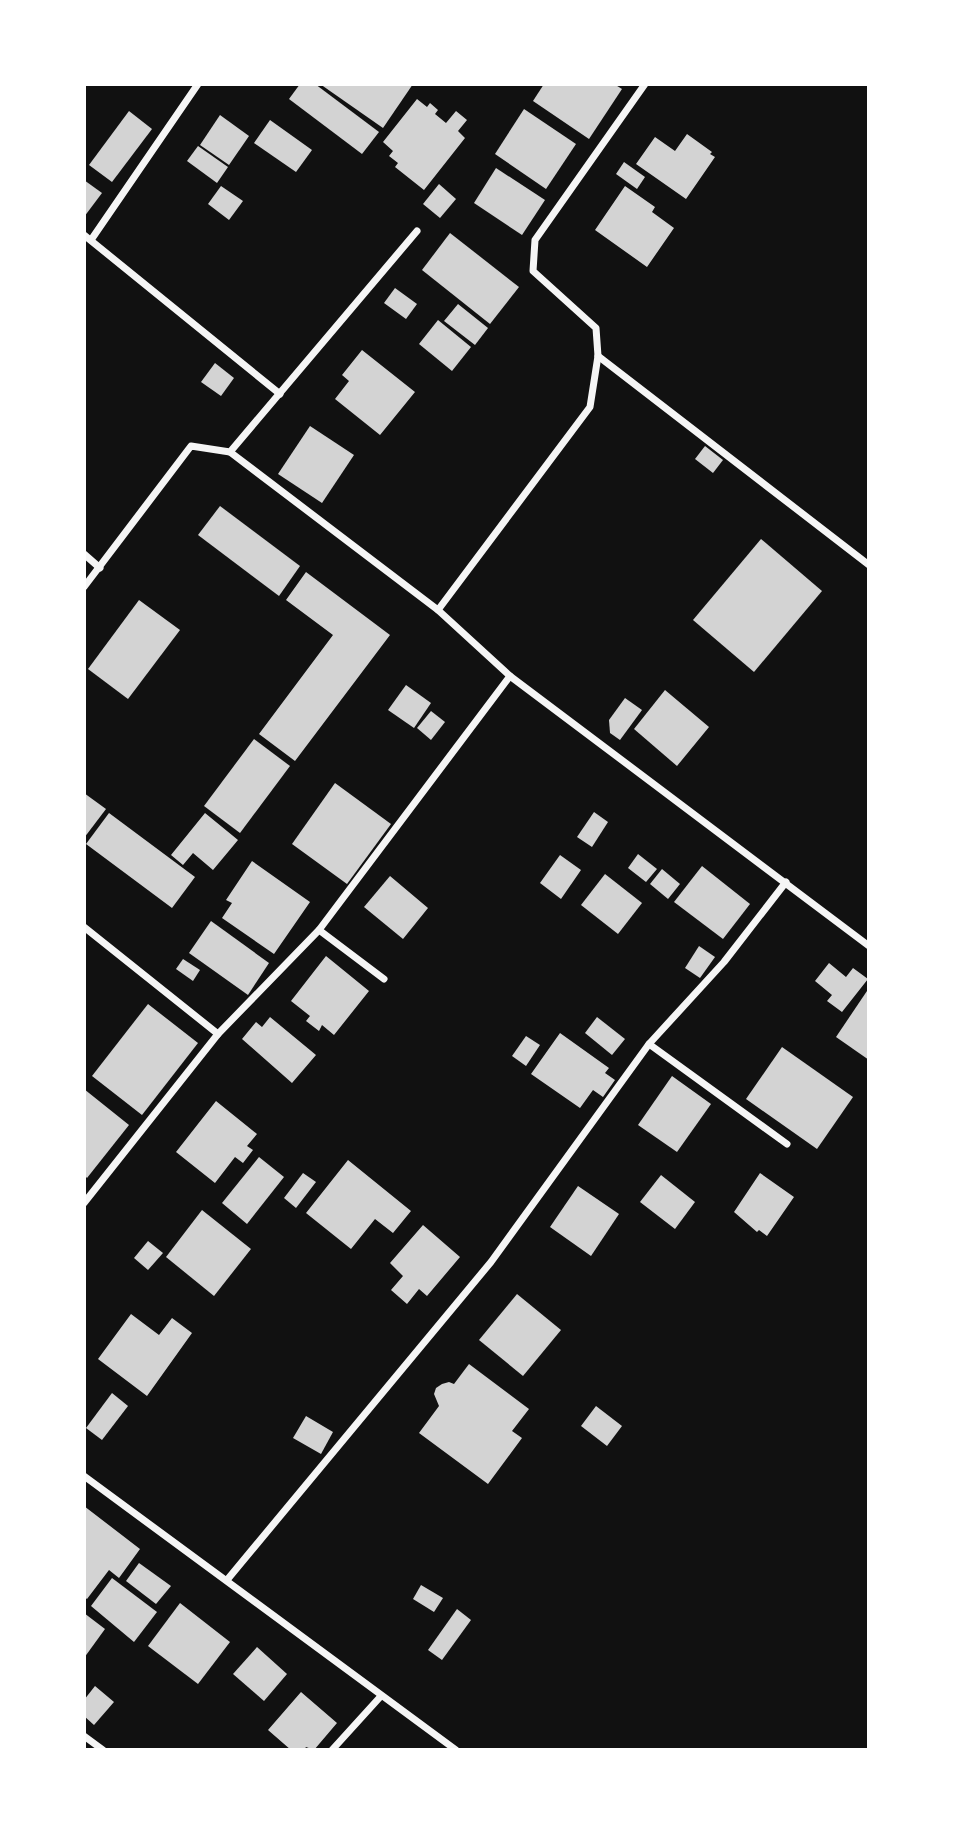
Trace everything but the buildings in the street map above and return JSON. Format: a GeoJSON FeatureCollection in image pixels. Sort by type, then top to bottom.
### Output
{"type":"FeatureCollection","features":[{"type":"Feature","properties":{"kind":"street"},"geometry":{"type":"LineString","coordinates":[[91,240],[198,84]]}},
{"type":"Feature","properties":{"kind":"street"},"geometry":{"type":"LineString","coordinates":[[438,610],[590,407],[598,356],[596,327],[533,271],[535,240],[645,84]]}},
{"type":"Feature","properties":{"kind":"street"},"geometry":{"type":"LineString","coordinates":[[230,452],[417,231]]}},
{"type":"Feature","properties":{"kind":"street"},"geometry":{"type":"LineString","coordinates":[[84,235],[280,394]]}},
{"type":"Feature","properties":{"kind":"street"},"geometry":{"type":"LineString","coordinates":[[598,356],[869,565]]}},
{"type":"Feature","properties":{"kind":"street"},"geometry":{"type":"LineString","coordinates":[[84,587],[191,446],[230,452],[438,610],[510,676],[869,946]]}},
{"type":"Feature","properties":{"kind":"street"},"geometry":{"type":"LineString","coordinates":[[84,554],[100,568]]}},
{"type":"Feature","properties":{"kind":"street"},"geometry":{"type":"LineString","coordinates":[[84,1203],[218,1034],[319,930],[510,676]]}},
{"type":"Feature","properties":{"kind":"street"},"geometry":{"type":"LineString","coordinates":[[227,1580],[491,1262],[649,1044],[723,962],[786,882]]}},
{"type":"Feature","properties":{"kind":"street"},"geometry":{"type":"LineString","coordinates":[[84,927],[218,1034]]}},
{"type":"Feature","properties":{"kind":"street"},"geometry":{"type":"LineString","coordinates":[[319,930],[384,979]]}},
{"type":"Feature","properties":{"kind":"street"},"geometry":{"type":"LineString","coordinates":[[649,1044],[788,1144]]}},
{"type":"Feature","properties":{"kind":"street"},"geometry":{"type":"LineString","coordinates":[[84,1476],[456,1750]]}},
{"type":"Feature","properties":{"kind":"street"},"geometry":{"type":"LineString","coordinates":[[332,1750],[381,1696]]}},
{"type":"Feature","properties":{"kind":"street"},"geometry":{"type":"LineString","coordinates":[[84,1737],[103,1750]]}}]}
